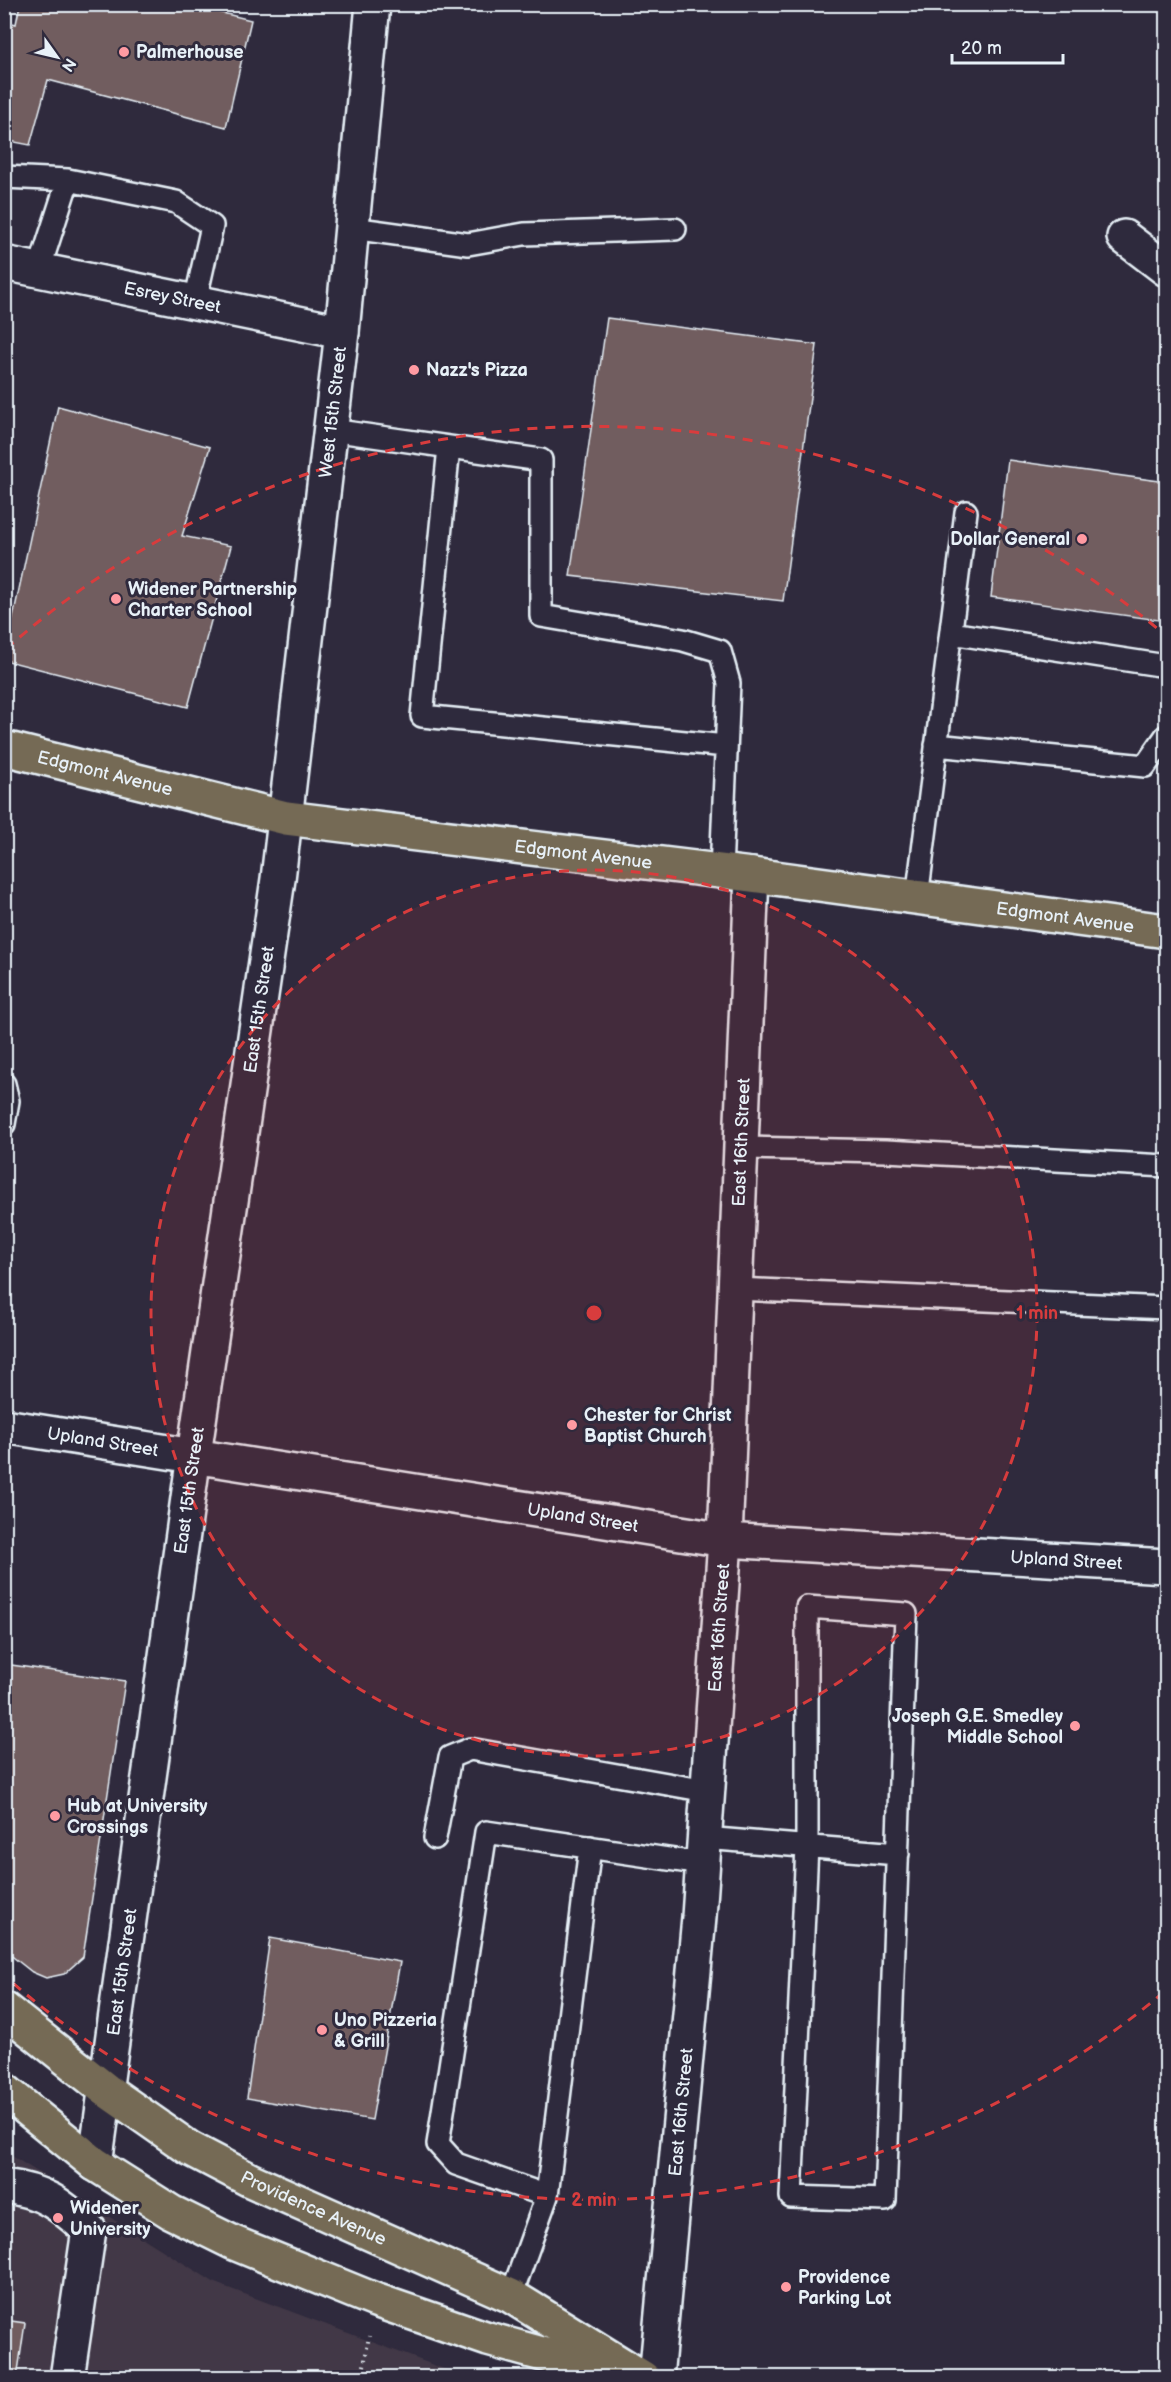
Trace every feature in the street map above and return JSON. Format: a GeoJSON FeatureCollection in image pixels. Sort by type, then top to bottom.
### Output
{"type":"FeatureCollection","features":[{"type":"Feature","properties":{"kind":"main road","name":"Edgmont Avenue"},"geometry":{"type":"LineString","coordinates":[[4,748],[286,818],[1167,931]]}},
{"type":"Feature","properties":{"kind":"main road","name":"Providence Avenue"},"geometry":{"type":"LineString","coordinates":[[4,2010],[105,2090],[189,2148],[250,2180],[511,2296],[643,2378]]}},
{"type":"Feature","properties":{"kind":"main road"},"geometry":{"type":"LineString","coordinates":[[4,2090],[95,2164],[171,2212],[223,2238],[375,2300],[488,2340],[628,2378]]}},
{"type":"Feature","properties":{"kind":"street","name":"West 15th Street"},"geometry":{"type":"LineString","coordinates":[[286,818],[342,332],[373,4]]}},
{"type":"Feature","properties":{"kind":"street"},"geometry":{"type":"LineString","coordinates":[[1124,237],[1167,269]]}},
{"type":"Feature","properties":{"kind":"street","name":"Esrey Street"},"geometry":{"type":"LineString","coordinates":[[4,263],[342,332]]}},
{"type":"Feature","properties":{"kind":"street","name":"East 15th Street"},"geometry":{"type":"LineString","coordinates":[[95,2164],[286,818]]}},
{"type":"Feature","properties":{"kind":"street","name":"East 16th Street"},"geometry":{"type":"LineString","coordinates":[[656,2378],[703,1851],[725,1540],[741,1148],[736,874]]}},
{"type":"Feature","properties":{"kind":"street","name":"Upland Street"},"geometry":{"type":"LineString","coordinates":[[4,1426],[725,1540],[1167,1566]]}},
{"type":"Feature","properties":{"kind":"street"},"geometry":{"type":"LineString","coordinates":[[4,2186],[28,2189],[60,2204],[89,2230],[68,2378]]}},
{"type":"Feature","properties":{"kind":"lane"},"geometry":{"type":"LineString","coordinates":[[4,177],[68,180],[176,202],[212,226],[195,302]]}},
{"type":"Feature","properties":{"kind":"lane"},"geometry":{"type":"LineString","coordinates":[[39,270],[68,180]]}},
{"type":"Feature","properties":{"kind":"lane"},"geometry":{"type":"LineString","coordinates":[[352,228],[468,244],[524,234],[675,229]]}},
{"type":"Feature","properties":{"kind":"lane"},"geometry":{"type":"LineString","coordinates":[[331,430],[541,460],[541,616],[683,640],[720,651],[729,683],[726,746],[736,874]]}},
{"type":"Feature","properties":{"kind":"lane"},"geometry":{"type":"LineString","coordinates":[[449,447],[422,716],[726,746]]}},
{"type":"Feature","properties":{"kind":"lane"},"geometry":{"type":"LineString","coordinates":[[917,898],[966,512]]}},
{"type":"Feature","properties":{"kind":"lane"},"geometry":{"type":"LineString","coordinates":[[951,633],[1167,666]]}},
{"type":"Feature","properties":{"kind":"lane"},"geometry":{"type":"LineString","coordinates":[[936,745],[1146,766],[1167,736]]}},
{"type":"Feature","properties":{"kind":"lane"},"geometry":{"type":"LineString","coordinates":[[4,1084],[8,1101],[4,1124]]}},
{"type":"Feature","properties":{"kind":"lane"},"geometry":{"type":"LineString","coordinates":[[741,1148],[886,1151],[1167,1166]]}},
{"type":"Feature","properties":{"kind":"lane"},"geometry":{"type":"LineString","coordinates":[[735,1289],[1167,1308]]}},
{"type":"Feature","properties":{"kind":"lane"},"geometry":{"type":"LineString","coordinates":[[807,1607],[906,1614],[885,2200],[791,2197],[807,1846],[807,1607]]}},
{"type":"Feature","properties":{"kind":"lane"},"geometry":{"type":"LineString","coordinates":[[435,1838],[450,1757],[470,1749],[707,1791]]}},
{"type":"Feature","properties":{"kind":"lane"},"geometry":{"type":"LineString","coordinates":[[547,2196],[456,2164],[438,2144],[486,1832],[590,1847],[703,1851],[807,1846],[897,1854]]}},
{"type":"Feature","properties":{"kind":"lane"},"geometry":{"type":"LineString","coordinates":[[511,2296],[547,2196],[590,1847]]}},
{"type":"Feature","properties":{"kind":"path"},"geometry":{"type":"LineString","coordinates":[[362,2378],[375,2300]]}},
{"type":"Feature","properties":{"kind":"shaded area","name":"Widener University"},"geometry":{"type":"Polygon","coordinates":[[[4,2151],[215,2283],[465,2377],[5,2377],[4,2151]]]}},
{"type":"Feature","properties":{"kind":"building","name":"Palmerhouse"},"geometry":{"type":"Polygon","coordinates":[[[20,4],[185,4],[251,20],[226,127],[48,80],[30,145],[4,140],[4,21],[16,24],[20,4]]]}},
{"type":"Feature","properties":{"kind":"building"},"geometry":{"type":"Polygon","coordinates":[[[607,318],[817,345],[783,601],[570,576],[607,318]]]}},
{"type":"Feature","properties":{"kind":"building","name":"Widener Partnership Charter School"},"geometry":{"type":"Polygon","coordinates":[[[58,406],[210,447],[182,536],[231,546],[188,707],[4,660],[58,406]]]}},
{"type":"Feature","properties":{"kind":"building","name":"Dollar General"},"geometry":{"type":"Polygon","coordinates":[[[1008,460],[1166,482],[1166,621],[991,597],[1008,460]]]}},
{"type":"Feature","properties":{"kind":"building","name":"Hub at University Crossings"},"geometry":{"type":"Polygon","coordinates":[[[4,1664],[125,1681],[83,1957],[64,1974],[46,1978],[32,1972],[4,1950],[4,1664]]]}},
{"type":"Feature","properties":{"kind":"building","name":"Uno Pizzeria & Grill"},"geometry":{"type":"Polygon","coordinates":[[[270,1938],[400,1962],[372,2120],[247,2098],[270,1938]]]}},
{"type":"Feature","properties":{"kind":"building"},"geometry":{"type":"Polygon","coordinates":[[[4,2320],[25,2323],[17,2378],[4,2378],[4,2320]]]}},
{"type":"Feature","properties":{"kind":"place","name":"Palmerhouse"},"geometry":{"type":"Point","coordinates":[124,52]}},
{"type":"Feature","properties":{"kind":"place","name":"Nazz's Pizza"},"geometry":{"type":"Point","coordinates":[414,370]}},
{"type":"Feature","properties":{"kind":"place","name":"Dollar General"},"geometry":{"type":"Point","coordinates":[1082,539]}},
{"type":"Feature","properties":{"kind":"place","name":"Widener Partnership Charter School"},"geometry":{"type":"Point","coordinates":[116,599]}},
{"type":"Feature","properties":{"kind":"place","name":"Chester for Christ Baptist Church"},"geometry":{"type":"Point","coordinates":[572,1425]}},
{"type":"Feature","properties":{"kind":"place","name":"Joseph G.E. Smedley Middle School"},"geometry":{"type":"Point","coordinates":[1075,1726]}},
{"type":"Feature","properties":{"kind":"place","name":"Hub at University Crossings"},"geometry":{"type":"Point","coordinates":[55,1816]}},
{"type":"Feature","properties":{"kind":"place","name":"Uno Pizzeria & Grill"},"geometry":{"type":"Point","coordinates":[322,2030]}},
{"type":"Feature","properties":{"kind":"place","name":"Widener University"},"geometry":{"type":"Point","coordinates":[58,2218]}},
{"type":"Feature","properties":{"kind":"place","name":"Providence Parking Lot"},"geometry":{"type":"Point","coordinates":[786,2287]}}]}
